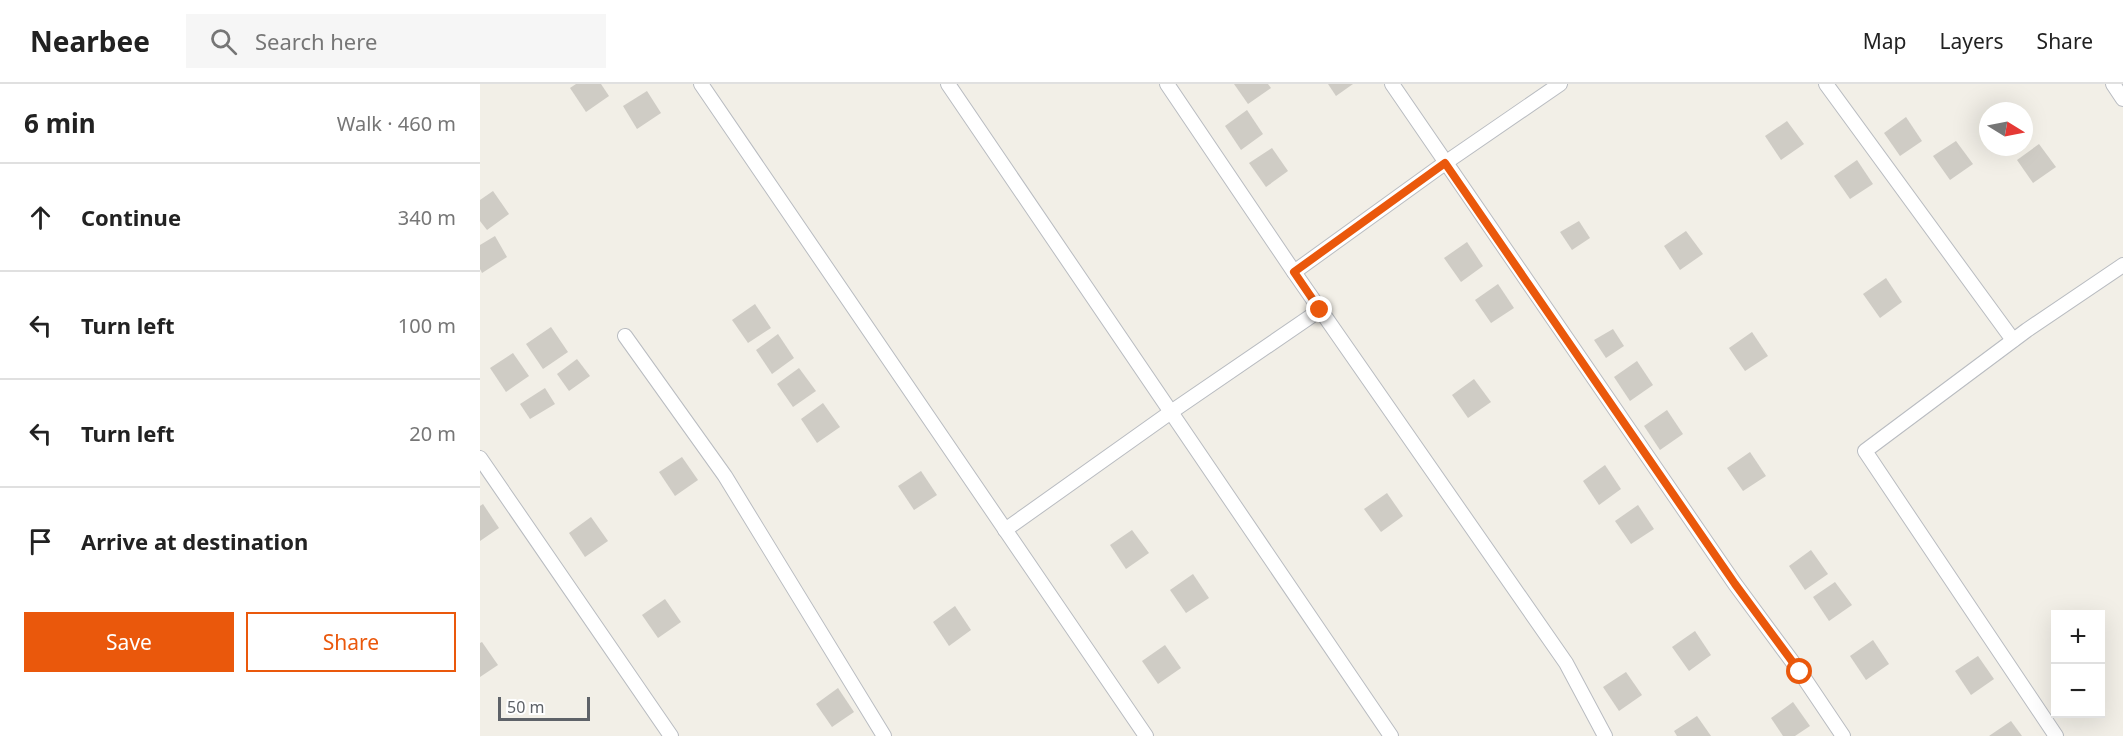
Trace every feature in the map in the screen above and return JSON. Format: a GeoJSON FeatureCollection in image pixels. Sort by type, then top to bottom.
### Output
{"type":"FeatureCollection","features":[{"type":"Feature","properties":{"kind":"street"},"geometry":{"type":"LineString","coordinates":[[701,84],[1146,736]]}},
{"type":"Feature","properties":{"kind":"street"},"geometry":{"type":"LineString","coordinates":[[948,84],[1391,736]]}},
{"type":"Feature","properties":{"kind":"street"},"geometry":{"type":"LineString","coordinates":[[1167,84],[1320,310],[1566,663],[1605,736]]}},
{"type":"Feature","properties":{"kind":"street"},"geometry":{"type":"LineString","coordinates":[[1392,84],[1735,584],[1844,736]]}},
{"type":"Feature","properties":{"kind":"street"},"geometry":{"type":"LineString","coordinates":[[1294,272],[1445,163],[1560,84]]}},
{"type":"Feature","properties":{"kind":"street"},"geometry":{"type":"LineString","coordinates":[[1826,84],[2013,340]]}},
{"type":"Feature","properties":{"kind":"street"},"geometry":{"type":"LineString","coordinates":[[2113,84],[2123,99]]}},
{"type":"Feature","properties":{"kind":"street"},"geometry":{"type":"LineString","coordinates":[[2056,736],[1865,451],[2013,340],[2123,265]]}},
{"type":"Feature","properties":{"kind":"street"},"geometry":{"type":"LineString","coordinates":[[1005,530],[1320,310]]}},
{"type":"Feature","properties":{"kind":"street"},"geometry":{"type":"LineString","coordinates":[[625,336],[725,476],[884,736]]}},
{"type":"Feature","properties":{"kind":"street"},"geometry":{"type":"LineString","coordinates":[[480,458],[671,736]]}},
{"type":"Feature","properties":{"kind":"building"},"geometry":{"type":"Polygon","coordinates":[[[576,84],[601,84],[609,96],[586,112],[570,88],[576,84]]]}},
{"type":"Feature","properties":{"kind":"building"},"geometry":{"type":"Polygon","coordinates":[[[1234,84],[1268,84],[1271,88],[1248,104],[1234,84]]]}},
{"type":"Feature","properties":{"kind":"building"},"geometry":{"type":"Polygon","coordinates":[[[1328,84],[1353,84],[1336,96],[1328,84]]]}},
{"type":"Feature","properties":{"kind":"building"},"geometry":{"type":"Polygon","coordinates":[[[647,91],[661,113],[637,129],[623,106],[647,91]]]}},
{"type":"Feature","properties":{"kind":"building"},"geometry":{"type":"Polygon","coordinates":[[[1247,110],[1263,134],[1241,150],[1225,126],[1247,110]]]}},
{"type":"Feature","properties":{"kind":"building"},"geometry":{"type":"Polygon","coordinates":[[[1906,117],[1922,141],[1900,156],[1884,133],[1906,117]]]}},
{"type":"Feature","properties":{"kind":"building"},"geometry":{"type":"Polygon","coordinates":[[[1787,121],[1804,144],[1781,160],[1765,136],[1787,121]]]}},
{"type":"Feature","properties":{"kind":"building"},"geometry":{"type":"Polygon","coordinates":[[[1956,141],[1973,164],[1950,180],[1933,156],[1956,141]]]}},
{"type":"Feature","properties":{"kind":"building"},"geometry":{"type":"Polygon","coordinates":[[[2039,144],[2056,167],[2033,183],[2017,160],[2022,156],[2033,156],[2033,148],[2039,144]]]}},
{"type":"Feature","properties":{"kind":"building"},"geometry":{"type":"Polygon","coordinates":[[[1272,148],[1288,171],[1266,187],[1249,163],[1272,148]]]}},
{"type":"Feature","properties":{"kind":"building"},"geometry":{"type":"Polygon","coordinates":[[[1857,160],[1873,184],[1850,199],[1834,176],[1857,160]]]}},
{"type":"Feature","properties":{"kind":"building"},"geometry":{"type":"Polygon","coordinates":[[[493,191],[509,214],[487,230],[480,221],[480,200],[493,191]]]}},
{"type":"Feature","properties":{"kind":"building"},"geometry":{"type":"Polygon","coordinates":[[[1579,221],[1590,238],[1572,250],[1560,232],[1579,221]]]}},
{"type":"Feature","properties":{"kind":"building"},"geometry":{"type":"Polygon","coordinates":[[[1686,231],[1703,254],[1680,270],[1664,246],[1686,231]]]}},
{"type":"Feature","properties":{"kind":"building"},"geometry":{"type":"Polygon","coordinates":[[[495,236],[507,257],[482,273],[480,245],[495,236]]]}},
{"type":"Feature","properties":{"kind":"building"},"geometry":{"type":"Polygon","coordinates":[[[1467,242],[1483,266],[1461,282],[1444,258],[1467,242]]]}},
{"type":"Feature","properties":{"kind":"building"},"geometry":{"type":"Polygon","coordinates":[[[1886,278],[1902,302],[1880,318],[1863,294],[1886,278]]]}},
{"type":"Feature","properties":{"kind":"building"},"geometry":{"type":"Polygon","coordinates":[[[1498,284],[1514,308],[1491,323],[1475,300],[1498,284]]]}},
{"type":"Feature","properties":{"kind":"building"},"geometry":{"type":"Polygon","coordinates":[[[755,304],[771,328],[748,343],[732,320],[755,304]]]}},
{"type":"Feature","properties":{"kind":"building"},"geometry":{"type":"Polygon","coordinates":[[[551,327],[568,352],[543,369],[526,344],[551,327]]]}},
{"type":"Feature","properties":{"kind":"building"},"geometry":{"type":"Polygon","coordinates":[[[1613,329],[1624,346],[1606,358],[1594,340],[1613,329]]]}},
{"type":"Feature","properties":{"kind":"building"},"geometry":{"type":"Polygon","coordinates":[[[1752,332],[1768,356],[1745,371],[1729,348],[1752,332]]]}},
{"type":"Feature","properties":{"kind":"building"},"geometry":{"type":"Polygon","coordinates":[[[778,334],[794,358],[772,374],[756,350],[778,334]]]}},
{"type":"Feature","properties":{"kind":"building"},"geometry":{"type":"Polygon","coordinates":[[[513,353],[529,376],[506,392],[490,368],[513,353]]]}},
{"type":"Feature","properties":{"kind":"building"},"geometry":{"type":"Polygon","coordinates":[[[577,359],[590,376],[569,391],[557,374],[577,359]]]}},
{"type":"Feature","properties":{"kind":"building"},"geometry":{"type":"Polygon","coordinates":[[[1637,361],[1653,385],[1630,401],[1614,377],[1637,361]]]}},
{"type":"Feature","properties":{"kind":"building"},"geometry":{"type":"Polygon","coordinates":[[[799,368],[816,391],[793,407],[777,384],[799,368]]]}},
{"type":"Feature","properties":{"kind":"building"},"geometry":{"type":"Polygon","coordinates":[[[1474,379],[1491,402],[1468,418],[1452,395],[1474,379]]]}},
{"type":"Feature","properties":{"kind":"building"},"geometry":{"type":"Polygon","coordinates":[[[545,388],[555,404],[530,419],[520,404],[545,388]]]}},
{"type":"Feature","properties":{"kind":"building"},"geometry":{"type":"Polygon","coordinates":[[[823,403],[840,427],[817,443],[801,419],[823,403]]]}},
{"type":"Feature","properties":{"kind":"building"},"geometry":{"type":"Polygon","coordinates":[[[1667,410],[1683,434],[1660,450],[1644,426],[1667,410]]]}},
{"type":"Feature","properties":{"kind":"building"},"geometry":{"type":"Polygon","coordinates":[[[1750,452],[1766,476],[1743,491],[1727,468],[1750,452]]]}},
{"type":"Feature","properties":{"kind":"building"},"geometry":{"type":"Polygon","coordinates":[[[682,457],[698,480],[675,496],[659,472],[682,457]]]}},
{"type":"Feature","properties":{"kind":"building"},"geometry":{"type":"Polygon","coordinates":[[[1605,465],[1621,489],[1599,505],[1583,481],[1605,465]]]}},
{"type":"Feature","properties":{"kind":"building"},"geometry":{"type":"Polygon","coordinates":[[[921,471],[937,495],[914,510],[898,486],[921,471]]]}},
{"type":"Feature","properties":{"kind":"building"},"geometry":{"type":"Polygon","coordinates":[[[1387,493],[1403,516],[1381,532],[1364,509],[1387,493]]]}},
{"type":"Feature","properties":{"kind":"building"},"geometry":{"type":"Polygon","coordinates":[[[483,504],[499,528],[480,541],[480,506],[483,504]]]}},
{"type":"Feature","properties":{"kind":"building"},"geometry":{"type":"Polygon","coordinates":[[[1638,505],[1654,529],[1631,544],[1615,521],[1638,505]]]}},
{"type":"Feature","properties":{"kind":"building"},"geometry":{"type":"Polygon","coordinates":[[[591,517],[608,541],[585,557],[569,533],[591,517]]]}},
{"type":"Feature","properties":{"kind":"building"},"geometry":{"type":"Polygon","coordinates":[[[1132,530],[1149,553],[1126,569],[1110,545],[1132,530]]]}},
{"type":"Feature","properties":{"kind":"building"},"geometry":{"type":"Polygon","coordinates":[[[1811,550],[1828,574],[1805,590],[1789,566],[1811,550]]]}},
{"type":"Feature","properties":{"kind":"building"},"geometry":{"type":"Polygon","coordinates":[[[1193,574],[1209,598],[1186,613],[1170,590],[1193,574]]]}},
{"type":"Feature","properties":{"kind":"building"},"geometry":{"type":"Polygon","coordinates":[[[1835,582],[1852,605],[1829,621],[1813,597],[1835,582]]]}},
{"type":"Feature","properties":{"kind":"building"},"geometry":{"type":"Polygon","coordinates":[[[665,599],[681,622],[658,638],[642,615],[665,599]]]}},
{"type":"Feature","properties":{"kind":"building"},"geometry":{"type":"Polygon","coordinates":[[[955,606],[971,630],[949,646],[933,622],[955,606]]]}},
{"type":"Feature","properties":{"kind":"building"},"geometry":{"type":"Polygon","coordinates":[[[1695,631],[1711,655],[1689,671],[1672,647],[1695,631]]]}},
{"type":"Feature","properties":{"kind":"building"},"geometry":{"type":"Polygon","coordinates":[[[1873,640],[1889,664],[1866,680],[1850,656],[1873,640]]]}},
{"type":"Feature","properties":{"kind":"building"},"geometry":{"type":"Polygon","coordinates":[[[482,642],[498,665],[480,677],[480,643],[482,642]]]}},
{"type":"Feature","properties":{"kind":"building"},"geometry":{"type":"Polygon","coordinates":[[[1165,645],[1181,668],[1158,684],[1142,661],[1165,645]]]}},
{"type":"Feature","properties":{"kind":"building"},"geometry":{"type":"Polygon","coordinates":[[[1978,656],[1994,679],[1971,695],[1955,671],[1978,656]]]}},
{"type":"Feature","properties":{"kind":"building"},"geometry":{"type":"Polygon","coordinates":[[[1626,672],[1642,695],[1619,711],[1603,687],[1626,672]]]}},
{"type":"Feature","properties":{"kind":"building"},"geometry":{"type":"Polygon","coordinates":[[[838,688],[854,712],[832,727],[816,704],[838,688]]]}},
{"type":"Feature","properties":{"kind":"building"},"geometry":{"type":"Polygon","coordinates":[[[1793,702],[1810,726],[1795,736],[1783,736],[1771,718],[1793,702]]]}},
{"type":"Feature","properties":{"kind":"building"},"geometry":{"type":"Polygon","coordinates":[[[1697,716],[1711,736],[1677,736],[1674,731],[1697,716]]]}},
{"type":"Feature","properties":{"kind":"building"},"geometry":{"type":"Polygon","coordinates":[[[2011,721],[2022,736],[1989,736],[2011,721]]]}},
{"type":"Feature","properties":{"kind":"route"},"geometry":{"type":"LineString","coordinates":[[1320,310],[1294,272],[1445,163],[1735,584],[1800,672]]}}]}
